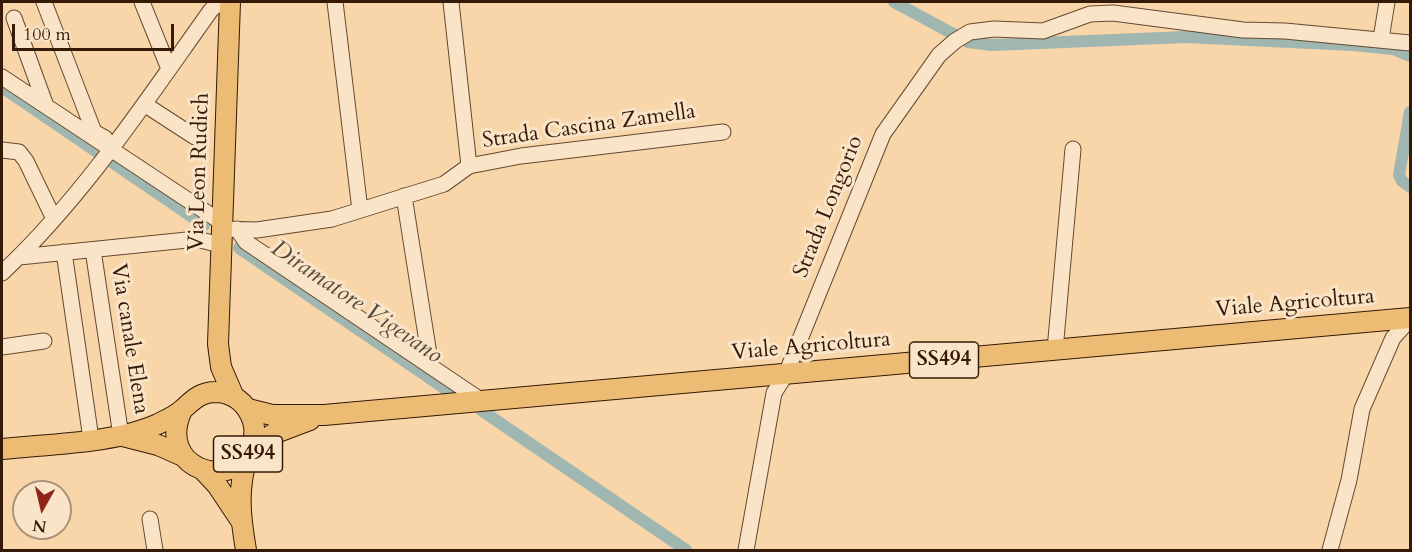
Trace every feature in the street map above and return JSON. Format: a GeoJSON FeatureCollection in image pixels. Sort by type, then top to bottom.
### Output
{"type":"FeatureCollection","features":[{"type":"Feature","properties":{"kind":"main road","name":"Via Leon Rudich"},"geometry":{"type":"LineString","coordinates":[[218,344],[225,232],[230,2]]}},
{"type":"Feature","properties":{"kind":"main road","name":"Viale Agricoltura"},"geometry":{"type":"LineString","coordinates":[[2,449],[121,436],[156,425],[189,403],[215,392],[273,415],[324,415],[1410,318]]}},
{"type":"Feature","properties":{"kind":"main road"},"geometry":{"type":"LineString","coordinates":[[218,344],[221,367],[241,403]]}},
{"type":"Feature","properties":{"kind":"main road"},"geometry":{"type":"LineString","coordinates":[[189,403],[210,370],[218,344]]}},
{"type":"Feature","properties":{"kind":"main road","name":"SS494"},"geometry":{"type":"LineString","coordinates":[[183,456],[177,445],[175,433],[177,421],[189,403]]}},
{"type":"Feature","properties":{"kind":"main road","name":"SS494"},"geometry":{"type":"LineString","coordinates":[[241,403],[255,429],[249,452]]}},
{"type":"Feature","properties":{"kind":"main road","name":"Viale Agricoltura"},"geometry":{"type":"LineString","coordinates":[[121,436],[158,445],[183,456],[202,469],[212,471],[232,468],[273,434],[324,415]]}},
{"type":"Feature","properties":{"kind":"main road"},"geometry":{"type":"LineString","coordinates":[[246,550],[240,521],[240,487],[249,452]]}},
{"type":"Feature","properties":{"kind":"main road"},"geometry":{"type":"LineString","coordinates":[[202,469],[217,485],[240,521]]}},
{"type":"Feature","properties":{"kind":"street"},"geometry":{"type":"LineString","coordinates":[[44,2],[94,132],[109,153]]}},
{"type":"Feature","properties":{"kind":"street"},"geometry":{"type":"LineString","coordinates":[[142,2],[169,69]]}},
{"type":"Feature","properties":{"kind":"street"},"geometry":{"type":"LineString","coordinates":[[2,273],[54,219],[109,153],[211,10],[220,2]]}},
{"type":"Feature","properties":{"kind":"street"},"geometry":{"type":"LineString","coordinates":[[335,2],[360,210]]}},
{"type":"Feature","properties":{"kind":"street"},"geometry":{"type":"LineString","coordinates":[[451,2],[469,166]]}},
{"type":"Feature","properties":{"kind":"street"},"geometry":{"type":"LineString","coordinates":[[1381,39],[1387,2]]}},
{"type":"Feature","properties":{"kind":"street","name":"Strada Longorio"},"geometry":{"type":"LineString","coordinates":[[746,550],[774,393],[786,374],[883,134],[939,55],[960,38],[979,30],[1043,31],[1090,14],[1098,8],[1113,13],[1243,30],[1286,31],[1410,43]]}},
{"type":"Feature","properties":{"kind":"street"},"geometry":{"type":"LineString","coordinates":[[14,18],[46,106]]}},
{"type":"Feature","properties":{"kind":"street"},"geometry":{"type":"LineString","coordinates":[[2,77],[225,232],[246,242],[480,401]]}},
{"type":"Feature","properties":{"kind":"street"},"geometry":{"type":"LineString","coordinates":[[144,104],[195,137]]}},
{"type":"Feature","properties":{"kind":"street","name":"Strada Cascina Zamella"},"geometry":{"type":"LineString","coordinates":[[19,257],[197,239],[225,232],[257,230],[332,219],[444,184],[469,166],[521,156],[723,132]]}},
{"type":"Feature","properties":{"kind":"street"},"geometry":{"type":"LineString","coordinates":[[1055,350],[1073,149]]}},
{"type":"Feature","properties":{"kind":"street"},"geometry":{"type":"LineString","coordinates":[[2,150],[19,152],[26,161],[54,219]]}},
{"type":"Feature","properties":{"kind":"street"},"geometry":{"type":"LineString","coordinates":[[404,196],[431,367]]}},
{"type":"Feature","properties":{"kind":"street","name":"Via canale Elena"},"geometry":{"type":"LineString","coordinates":[[93,250],[121,436]]}},
{"type":"Feature","properties":{"kind":"street"},"geometry":{"type":"LineString","coordinates":[[64,252],[91,439]]}},
{"type":"Feature","properties":{"kind":"street"},"geometry":{"type":"LineString","coordinates":[[1330,550],[1349,480],[1362,410],[1393,338],[1410,318]]}},
{"type":"Feature","properties":{"kind":"street"},"geometry":{"type":"LineString","coordinates":[[2,347],[44,341]]}},
{"type":"Feature","properties":{"kind":"street"},"geometry":{"type":"LineString","coordinates":[[150,519],[155,550]]}},
{"type":"Feature","properties":{"kind":"waterway"},"geometry":{"type":"LineString","coordinates":[[894,2],[968,42],[992,45],[1186,37],[1353,45],[1393,49],[1410,56]]}},
{"type":"Feature","properties":{"kind":"waterway","name":"Diramatore Vigevano"},"geometry":{"type":"LineString","coordinates":[[2,87],[204,225]]}},
{"type":"Feature","properties":{"kind":"waterway"},"geometry":{"type":"LineString","coordinates":[[1410,112],[1399,175],[1402,181],[1410,187]]}},
{"type":"Feature","properties":{"kind":"waterway","name":"Diramatore Vigevano"},"geometry":{"type":"LineString","coordinates":[[239,248],[450,392]]}},
{"type":"Feature","properties":{"kind":"waterway","name":"Diramatore Vigevano"},"geometry":{"type":"LineString","coordinates":[[481,410],[686,550]]}}]}
